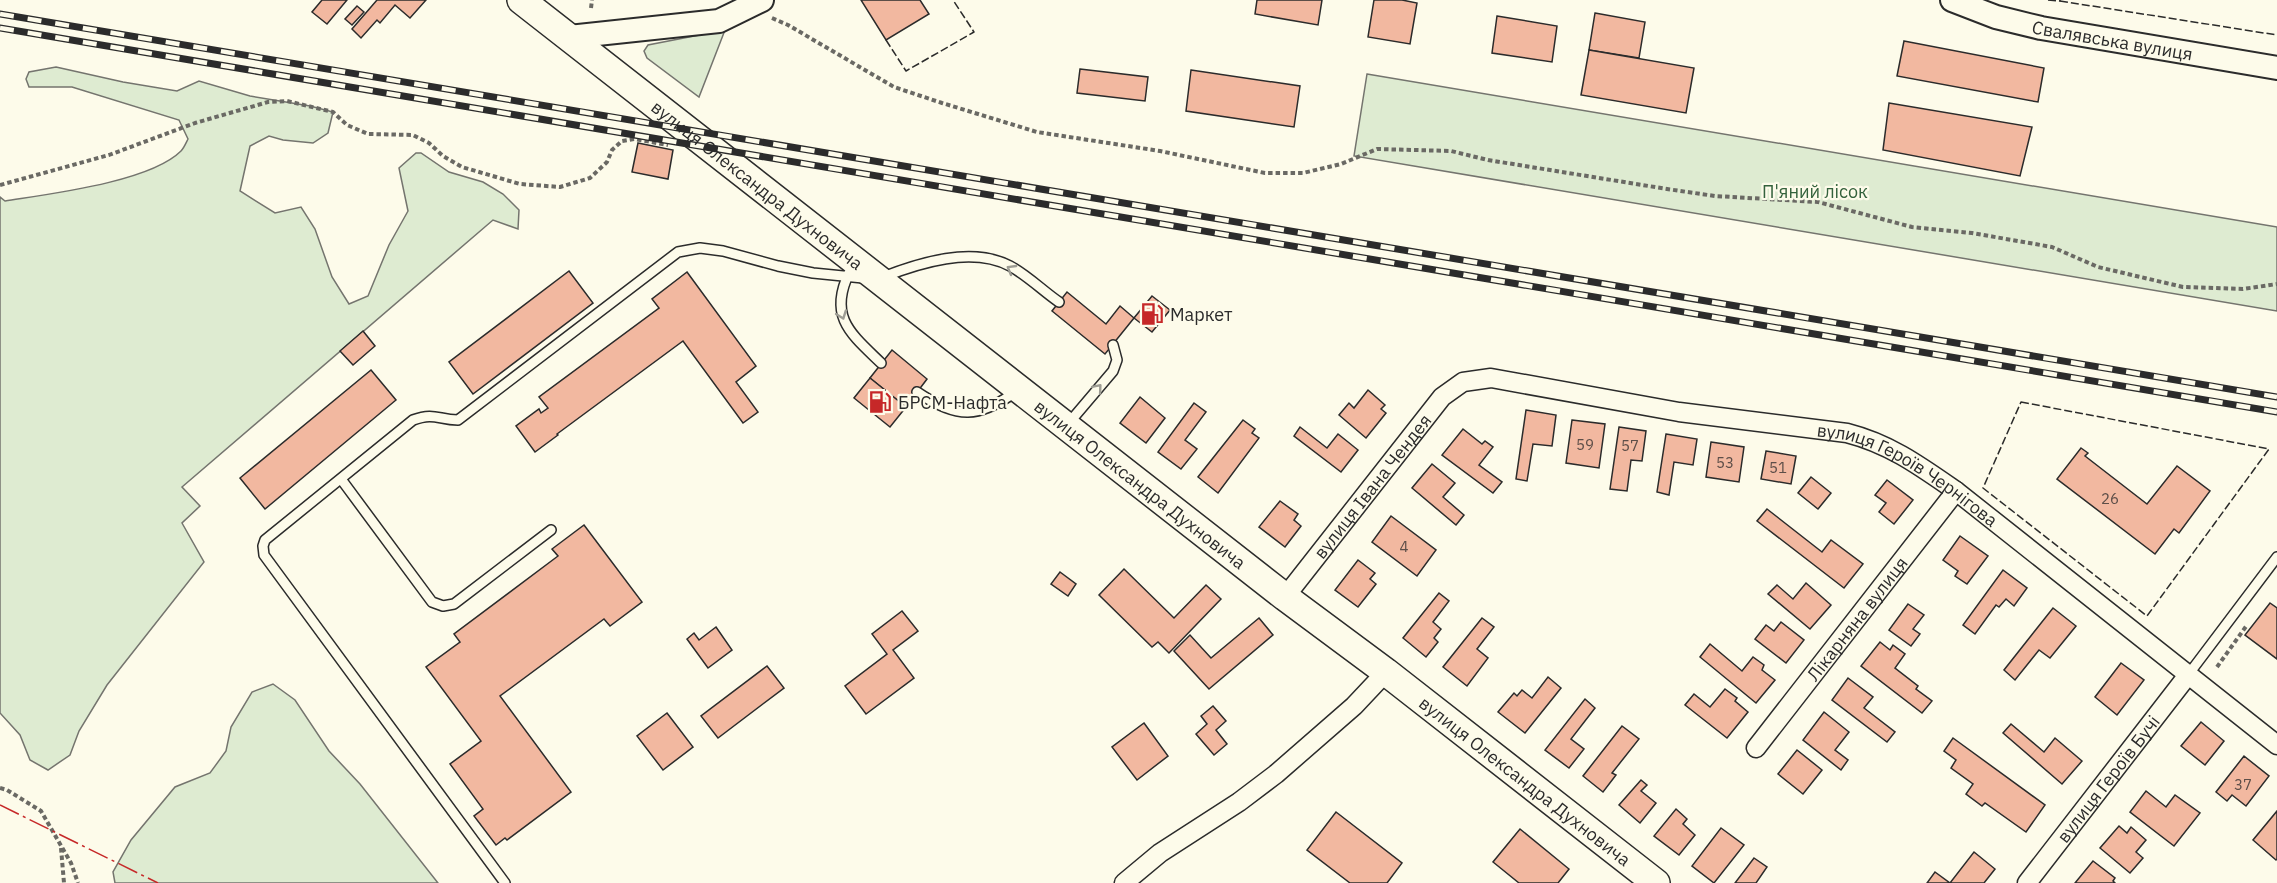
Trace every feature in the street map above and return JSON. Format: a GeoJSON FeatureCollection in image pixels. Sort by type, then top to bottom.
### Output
{"type":"FeatureCollection","features":[{"type":"Feature","properties":{"kind":"main road","name":"вулиця Олександра Духновича"},"geometry":{"type":"LineString","coordinates":[[521,0],[851,268],[878,279],[1656,883]]}},
{"type":"Feature","properties":{"kind":"street","name":"Свалявська вулиця"},"geometry":{"type":"LineString","coordinates":[[1952,0],[1996,17],[2041,28],[2277,68]]}},
{"type":"Feature","properties":{"kind":"street"},"geometry":{"type":"LineString","coordinates":[[569,37],[719,21],[765,8]]}},
{"type":"Feature","properties":{"kind":"street","name":"вулиця Героїв Чернігова"},"geometry":{"type":"LineString","coordinates":[[1463,382],[1491,378],[1679,412],[1847,433],[1872,440],[1905,456],[1956,491],[2277,745]]}},
{"type":"Feature","properties":{"kind":"street","name":"вулиця Івана Чендея"},"geometry":{"type":"LineString","coordinates":[[1286,597],[1442,397],[1463,382]]}},
{"type":"Feature","properties":{"kind":"street","name":"Лікарняна вулиця"},"geometry":{"type":"LineString","coordinates":[[1756,748],[1956,491]]}},
{"type":"Feature","properties":{"kind":"street"},"geometry":{"type":"LineString","coordinates":[[1124,883],[1160,853],[1239,802],[1276,774],[1354,706],[1386,672]]}},
{"type":"Feature","properties":{"kind":"street","name":"вулиця Героїв Бучі"},"geometry":{"type":"LineString","coordinates":[[2027,883],[2188,675]]}},
{"type":"Feature","properties":{"kind":"lane"},"geometry":{"type":"LineString","coordinates":[[505,883],[264,555],[265,540],[413,420],[431,415],[458,420],[678,252],[700,248],[723,251],[813,273],[851,268],[839,305],[845,324],[858,341],[881,363]]}},
{"type":"Feature","properties":{"kind":"lane"},"geometry":{"type":"LineString","coordinates":[[878,279],[907,268],[958,256],[984,259],[1009,265],[1059,302]]}},
{"type":"Feature","properties":{"kind":"lane"},"geometry":{"type":"LineString","coordinates":[[1066,426],[1113,371],[1117,360],[1113,345]]}},
{"type":"Feature","properties":{"kind":"lane"},"geometry":{"type":"LineString","coordinates":[[917,392],[952,411],[972,412],[998,405],[1020,389]]}},
{"type":"Feature","properties":{"kind":"lane"},"geometry":{"type":"LineString","coordinates":[[341,479],[432,602],[443,606],[454,604],[551,530]]}},
{"type":"Feature","properties":{"kind":"lane"},"geometry":{"type":"LineString","coordinates":[[2188,675],[2277,557]]}},
{"type":"Feature","properties":{"kind":"path"},"geometry":{"type":"LineString","coordinates":[[591,8],[592,0]]}},
{"type":"Feature","properties":{"kind":"path"},"geometry":{"type":"LineString","coordinates":[[765,8],[788,25],[894,87],[1037,132],[1160,151],[1265,173],[1303,173],[1341,164],[1377,149],[1451,151],[1488,160],[1676,191],[1715,196],[1818,202],[1912,227],[1972,233],[2052,247],[2098,267],[2183,287],[2243,289],[2277,284]]}},
{"type":"Feature","properties":{"kind":"path"},"geometry":{"type":"LineString","coordinates":[[0,185],[109,155],[195,123],[268,102],[286,101],[333,112],[347,125],[368,134],[413,135],[429,143],[443,156],[462,167],[520,184],[560,188],[590,178],[607,162],[612,150],[622,141],[634,139],[677,147]]}},
{"type":"Feature","properties":{"kind":"path"},"geometry":{"type":"LineString","coordinates":[[0,788],[41,811],[71,863],[78,883]]}},
{"type":"Feature","properties":{"kind":"path"},"geometry":{"type":"LineString","coordinates":[[60,845],[64,883]]}},
{"type":"Feature","properties":{"kind":"green space"},"geometry":{"type":"Polygon","coordinates":[[[725,30],[699,97],[647,58],[644,51],[648,45],[725,30]]]}},
{"type":"Feature","properties":{"kind":"green space"},"geometry":{"type":"Polygon","coordinates":[[[56,67],[177,91],[199,81],[250,96],[333,112],[328,133],[313,143],[269,136],[250,146],[240,191],[275,213],[301,207],[315,229],[332,277],[349,304],[368,296],[389,245],[408,211],[399,168],[416,153],[421,153],[449,172],[483,182],[503,194],[519,210],[518,229],[493,220],[182,487],[200,506],[182,523],[204,562],[107,685],[79,731],[70,755],[48,770],[30,760],[20,735],[0,713],[0,197],[5,201],[123,179],[166,162],[181,151],[188,139],[179,120],[72,87],[29,87],[26,79],[29,72],[56,67]]]}},
{"type":"Feature","properties":{"kind":"green space","name":"П'яний лісок"},"geometry":{"type":"Polygon","coordinates":[[[1367,74],[2277,227],[2277,311],[1354,156],[1367,74]]]}},
{"type":"Feature","properties":{"kind":"green space"},"geometry":{"type":"Polygon","coordinates":[[[273,684],[295,700],[329,751],[360,784],[438,883],[115,883],[113,872],[131,840],[175,787],[210,773],[226,751],[231,727],[252,692],[273,684]]]}},
{"type":"Feature","properties":{"kind":"building"},"geometry":{"type":"Polygon","coordinates":[[[322,0],[347,0],[327,24],[312,12],[322,0]]]}},
{"type":"Feature","properties":{"kind":"building"},"geometry":{"type":"Polygon","coordinates":[[[377,0],[426,0],[410,18],[395,5],[380,23],[377,20],[361,38],[352,29],[377,0]]]}},
{"type":"Feature","properties":{"kind":"building"},"geometry":{"type":"Polygon","coordinates":[[[861,0],[920,0],[929,14],[886,40],[861,0]]]}},
{"type":"Feature","properties":{"kind":"building"},"geometry":{"type":"Polygon","coordinates":[[[1257,0],[1322,0],[1318,25],[1255,14],[1257,0]]]}},
{"type":"Feature","properties":{"kind":"building"},"geometry":{"type":"Polygon","coordinates":[[[1374,0],[1402,0],[1417,3],[1410,44],[1368,37],[1374,0]]]}},
{"type":"Feature","properties":{"kind":"building"},"geometry":{"type":"Polygon","coordinates":[[[357,6],[364,12],[352,25],[345,19],[357,6]]]}},
{"type":"Feature","properties":{"kind":"building"},"geometry":{"type":"Polygon","coordinates":[[[1595,13],[1645,22],[1639,58],[1589,50],[1595,13]]]}},
{"type":"Feature","properties":{"kind":"building"},"geometry":{"type":"Polygon","coordinates":[[[1497,16],[1557,26],[1552,62],[1492,53],[1497,16]]]}},
{"type":"Feature","properties":{"kind":"building"},"geometry":{"type":"Polygon","coordinates":[[[1904,41],[2044,68],[2038,102],[1897,76],[1904,41]]]}},
{"type":"Feature","properties":{"kind":"building"},"geometry":{"type":"Polygon","coordinates":[[[1589,50],[1694,68],[1686,113],[1581,95],[1589,50]]]}},
{"type":"Feature","properties":{"kind":"building"},"geometry":{"type":"Polygon","coordinates":[[[1080,69],[1148,77],[1145,101],[1077,93],[1080,69]]]}},
{"type":"Feature","properties":{"kind":"building"},"geometry":{"type":"Polygon","coordinates":[[[1191,70],[1300,86],[1294,127],[1186,111],[1191,70]]]}},
{"type":"Feature","properties":{"kind":"building"},"geometry":{"type":"Polygon","coordinates":[[[1889,103],[2032,127],[2020,176],[1883,150],[1889,103]]]}},
{"type":"Feature","properties":{"kind":"building"},"geometry":{"type":"Polygon","coordinates":[[[638,143],[673,150],[668,179],[632,172],[638,143]]]}},
{"type":"Feature","properties":{"kind":"building"},"geometry":{"type":"Polygon","coordinates":[[[569,271],[593,303],[473,394],[449,362],[569,271]]]}},
{"type":"Feature","properties":{"kind":"building"},"geometry":{"type":"Polygon","coordinates":[[[687,272],[756,366],[736,382],[758,412],[743,423],[683,341],[535,452],[516,426],[539,409],[541,413],[548,408],[539,397],[659,308],[652,299],[687,272]]]}},
{"type":"Feature","properties":{"kind":"building"},"geometry":{"type":"Polygon","coordinates":[[[1067,292],[1106,324],[1120,306],[1134,318],[1105,354],[1052,311],[1067,292]]]}},
{"type":"Feature","properties":{"kind":"building","name":"Маркет"},"geometry":{"type":"Polygon","coordinates":[[[1152,296],[1170,310],[1152,332],[1134,318],[1152,296]]]}},
{"type":"Feature","properties":{"kind":"building"},"geometry":{"type":"Polygon","coordinates":[[[363,331],[375,346],[353,365],[340,351],[363,331]]]}},
{"type":"Feature","properties":{"kind":"building"},"geometry":{"type":"Polygon","coordinates":[[[892,350],[927,379],[906,407],[870,378],[892,350]]]}},
{"type":"Feature","properties":{"kind":"building"},"geometry":{"type":"Polygon","coordinates":[[[371,370],[396,400],[265,509],[240,478],[371,370]]]}},
{"type":"Feature","properties":{"kind":"building","name":"БРСМ-Нафта"},"geometry":{"type":"Polygon","coordinates":[[[870,378],[906,407],[890,427],[854,398],[870,378]]]}},
{"type":"Feature","properties":{"kind":"building"},"geometry":{"type":"Polygon","coordinates":[[[1368,390],[1385,405],[1381,409],[1386,413],[1366,438],[1339,415],[1349,403],[1354,408],[1368,390]]]}},
{"type":"Feature","properties":{"kind":"building"},"geometry":{"type":"Polygon","coordinates":[[[1140,397],[1165,418],[1146,443],[1120,423],[1140,397]]]}},
{"type":"Feature","properties":{"kind":"building"},"geometry":{"type":"Polygon","coordinates":[[[1194,403],[1206,412],[1185,440],[1197,449],[1181,469],[1158,452],[1194,403]]]}},
{"type":"Feature","properties":{"kind":"building"},"geometry":{"type":"Polygon","coordinates":[[[1526,410],[1556,415],[1552,446],[1533,444],[1527,481],[1516,479],[1526,410]]]}},
{"type":"Feature","properties":{"kind":"building"},"geometry":{"type":"Polygon","coordinates":[[[1243,420],[1255,429],[1252,433],[1259,438],[1218,493],[1198,477],[1243,420]]]}},
{"type":"Feature","properties":{"kind":"building"},"geometry":{"type":"Polygon","coordinates":[[[1572,420],[1605,424],[1599,468],[1566,463],[1572,420]]]}},
{"type":"Feature","properties":{"kind":"building"},"geometry":{"type":"Polygon","coordinates":[[[1300,427],[1327,448],[1338,434],[1358,450],[1341,472],[1294,436],[1300,427]]]}},
{"type":"Feature","properties":{"kind":"building"},"geometry":{"type":"Polygon","coordinates":[[[1619,427],[1646,431],[1642,461],[1631,460],[1627,491],[1610,489],[1619,427]]]}},
{"type":"Feature","properties":{"kind":"building"},"geometry":{"type":"Polygon","coordinates":[[[1463,429],[1482,444],[1485,441],[1493,447],[1479,465],[1502,482],[1493,493],[1442,455],[1463,429]]]}},
{"type":"Feature","properties":{"kind":"building"},"geometry":{"type":"Polygon","coordinates":[[[1666,434],[1697,439],[1693,465],[1674,462],[1669,495],[1657,492],[1666,434]]]}},
{"type":"Feature","properties":{"kind":"building"},"geometry":{"type":"Polygon","coordinates":[[[1711,442],[1744,447],[1739,482],[1706,477],[1711,442]]]}},
{"type":"Feature","properties":{"kind":"building"},"geometry":{"type":"Polygon","coordinates":[[[2081,448],[2088,453],[2085,456],[2147,504],[2177,466],[2210,491],[2179,533],[2174,529],[2155,554],[2057,479],[2081,448]]]}},
{"type":"Feature","properties":{"kind":"building"},"geometry":{"type":"Polygon","coordinates":[[[1766,451],[1796,456],[1791,484],[1761,479],[1766,451]]]}},
{"type":"Feature","properties":{"kind":"building"},"geometry":{"type":"Polygon","coordinates":[[[1432,464],[1455,483],[1443,497],[1464,515],[1456,525],[1412,488],[1432,464]]]}},
{"type":"Feature","properties":{"kind":"building"},"geometry":{"type":"Polygon","coordinates":[[[1811,477],[1831,493],[1818,509],[1798,493],[1811,477]]]}},
{"type":"Feature","properties":{"kind":"building"},"geometry":{"type":"Polygon","coordinates":[[[1887,480],[1913,500],[1894,524],[1879,512],[1886,503],[1875,495],[1887,480]]]}},
{"type":"Feature","properties":{"kind":"building"},"geometry":{"type":"Polygon","coordinates":[[[1280,501],[1298,514],[1294,520],[1301,526],[1285,547],[1259,527],[1280,501]]]}},
{"type":"Feature","properties":{"kind":"building"},"geometry":{"type":"Polygon","coordinates":[[[1767,509],[1822,552],[1831,540],[1863,564],[1844,588],[1757,521],[1767,509]]]}},
{"type":"Feature","properties":{"kind":"building"},"geometry":{"type":"Polygon","coordinates":[[[1391,516],[1436,550],[1417,576],[1372,542],[1391,516]]]}},
{"type":"Feature","properties":{"kind":"building"},"geometry":{"type":"Polygon","coordinates":[[[584,525],[642,602],[610,626],[604,619],[500,696],[571,792],[507,840],[505,838],[496,845],[474,816],[483,809],[450,764],[481,741],[426,667],[460,642],[454,634],[558,556],[552,549],[584,525]]]}},
{"type":"Feature","properties":{"kind":"building"},"geometry":{"type":"Polygon","coordinates":[[[1960,536],[1988,556],[1967,584],[1955,576],[1958,571],[1943,560],[1960,536]]]}},
{"type":"Feature","properties":{"kind":"building"},"geometry":{"type":"Polygon","coordinates":[[[1358,560],[1375,573],[1370,579],[1376,584],[1358,607],[1335,590],[1358,560]]]}},
{"type":"Feature","properties":{"kind":"building"},"geometry":{"type":"Polygon","coordinates":[[[1124,569],[1174,618],[1206,585],[1221,599],[1169,653],[1158,642],[1152,647],[1099,595],[1124,569]]]}},
{"type":"Feature","properties":{"kind":"building"},"geometry":{"type":"Polygon","coordinates":[[[2003,570],[2027,588],[2014,606],[2006,599],[1999,607],[1996,605],[1975,634],[1963,625],[2003,570]]]}},
{"type":"Feature","properties":{"kind":"building"},"geometry":{"type":"Polygon","coordinates":[[[1060,572],[1076,584],[1068,596],[1051,584],[1060,572]]]}},
{"type":"Feature","properties":{"kind":"building"},"geometry":{"type":"Polygon","coordinates":[[[1806,583],[1831,605],[1810,629],[1768,594],[1777,585],[1793,599],[1806,583]]]}},
{"type":"Feature","properties":{"kind":"building"},"geometry":{"type":"Polygon","coordinates":[[[1439,593],[1449,601],[1433,622],[1441,629],[1434,638],[1438,642],[1426,657],[1403,638],[1439,593]]]}},
{"type":"Feature","properties":{"kind":"building"},"geometry":{"type":"Polygon","coordinates":[[[2270,603],[2277,608],[2277,659],[2245,635],[2270,603]]]}},
{"type":"Feature","properties":{"kind":"building"},"geometry":{"type":"Polygon","coordinates":[[[1908,604],[1924,615],[1913,629],[1920,634],[1911,646],[1889,630],[1908,604]]]}},
{"type":"Feature","properties":{"kind":"building"},"geometry":{"type":"Polygon","coordinates":[[[2053,608],[2076,626],[2050,658],[2039,650],[2015,680],[2004,670],[2053,608]]]}},
{"type":"Feature","properties":{"kind":"building"},"geometry":{"type":"Polygon","coordinates":[[[902,611],[918,631],[893,650],[914,678],[866,714],[845,686],[887,654],[872,634],[902,611]]]}},
{"type":"Feature","properties":{"kind":"building"},"geometry":{"type":"Polygon","coordinates":[[[1259,618],[1273,635],[1209,689],[1174,651],[1190,635],[1211,658],[1259,618]]]}},
{"type":"Feature","properties":{"kind":"building"},"geometry":{"type":"Polygon","coordinates":[[[1482,618],[1494,627],[1477,649],[1488,658],[1467,686],[1443,667],[1482,618]]]}},
{"type":"Feature","properties":{"kind":"building"},"geometry":{"type":"Polygon","coordinates":[[[1781,622],[1804,640],[1786,663],[1755,639],[1766,625],[1774,631],[1781,622]]]}},
{"type":"Feature","properties":{"kind":"building"},"geometry":{"type":"Polygon","coordinates":[[[716,627],[732,650],[708,668],[687,639],[694,633],[699,640],[716,627]]]}},
{"type":"Feature","properties":{"kind":"building"},"geometry":{"type":"Polygon","coordinates":[[[1880,642],[1890,650],[1893,645],[1905,654],[1895,668],[1918,686],[1916,689],[1932,701],[1922,713],[1861,666],[1880,642]]]}},
{"type":"Feature","properties":{"kind":"building"},"geometry":{"type":"Polygon","coordinates":[[[1710,644],[1742,671],[1753,657],[1764,665],[1762,670],[1775,680],[1756,703],[1700,657],[1710,644]]]}},
{"type":"Feature","properties":{"kind":"building"},"geometry":{"type":"Polygon","coordinates":[[[2121,663],[2144,680],[2117,715],[2095,697],[2121,663]]]}},
{"type":"Feature","properties":{"kind":"building"},"geometry":{"type":"Polygon","coordinates":[[[767,666],[784,688],[718,738],[701,716],[767,666]]]}},
{"type":"Feature","properties":{"kind":"building"},"geometry":{"type":"Polygon","coordinates":[[[1548,677],[1561,688],[1525,733],[1498,712],[1514,693],[1517,696],[1522,690],[1532,698],[1548,677]]]}},
{"type":"Feature","properties":{"kind":"building"},"geometry":{"type":"Polygon","coordinates":[[[1848,678],[1873,697],[1864,708],[1895,732],[1887,742],[1832,700],[1848,678]]]}},
{"type":"Feature","properties":{"kind":"building"},"geometry":{"type":"Polygon","coordinates":[[[1725,689],[1737,698],[1735,701],[1748,712],[1727,738],[1685,705],[1694,694],[1710,707],[1725,689]]]}},
{"type":"Feature","properties":{"kind":"building"},"geometry":{"type":"Polygon","coordinates":[[[1585,699],[1595,708],[1571,739],[1584,749],[1569,768],[1545,750],[1585,699]]]}},
{"type":"Feature","properties":{"kind":"building"},"geometry":{"type":"Polygon","coordinates":[[[1213,706],[1226,721],[1216,730],[1227,744],[1214,755],[1196,734],[1207,724],[1201,716],[1213,706]]]}},
{"type":"Feature","properties":{"kind":"building"},"geometry":{"type":"Polygon","coordinates":[[[1824,712],[1849,732],[1835,750],[1848,760],[1841,770],[1803,740],[1824,712]]]}},
{"type":"Feature","properties":{"kind":"building"},"geometry":{"type":"Polygon","coordinates":[[[667,713],[693,747],[663,770],[637,736],[667,713]]]}},
{"type":"Feature","properties":{"kind":"building"},"geometry":{"type":"Polygon","coordinates":[[[2201,722],[2224,741],[2205,765],[2181,746],[2201,722]]]}},
{"type":"Feature","properties":{"kind":"building"},"geometry":{"type":"Polygon","coordinates":[[[1144,723],[1168,756],[1137,780],[1112,747],[1144,723]]]}},
{"type":"Feature","properties":{"kind":"building"},"geometry":{"type":"Polygon","coordinates":[[[2011,724],[2044,752],[2055,738],[2082,761],[2062,784],[2003,733],[2011,724]]]}},
{"type":"Feature","properties":{"kind":"building"},"geometry":{"type":"Polygon","coordinates":[[[1622,726],[1639,739],[1612,773],[1616,775],[1603,792],[1583,776],[1622,726]]]}},
{"type":"Feature","properties":{"kind":"building"},"geometry":{"type":"Polygon","coordinates":[[[1953,738],[2045,805],[2026,832],[1985,803],[1982,806],[1966,794],[1973,784],[1951,768],[1956,760],[1944,751],[1953,738]]]}},
{"type":"Feature","properties":{"kind":"building"},"geometry":{"type":"Polygon","coordinates":[[[1797,750],[1822,770],[1803,794],[1778,774],[1797,750]]]}},
{"type":"Feature","properties":{"kind":"building"},"geometry":{"type":"Polygon","coordinates":[[[2244,756],[2269,776],[2246,806],[2232,795],[2227,801],[2216,792],[2244,756]]]}},
{"type":"Feature","properties":{"kind":"building"},"geometry":{"type":"Polygon","coordinates":[[[1641,780],[1647,785],[1641,791],[1656,803],[1640,823],[1619,805],[1641,780]]]}},
{"type":"Feature","properties":{"kind":"building"},"geometry":{"type":"Polygon","coordinates":[[[2146,791],[2166,807],[2175,795],[2200,813],[2174,846],[2130,812],[2146,791]]]}},
{"type":"Feature","properties":{"kind":"building"},"geometry":{"type":"Polygon","coordinates":[[[1676,809],[1687,819],[1683,824],[1695,835],[1679,855],[1654,836],[1676,809]]]}},
{"type":"Feature","properties":{"kind":"building"},"geometry":{"type":"Polygon","coordinates":[[[2277,811],[2277,859],[2276,860],[2253,840],[2277,811]]]}},
{"type":"Feature","properties":{"kind":"building"},"geometry":{"type":"Polygon","coordinates":[[[1336,812],[1402,863],[1387,883],[1350,883],[1307,850],[1336,812]]]}},
{"type":"Feature","properties":{"kind":"building"},"geometry":{"type":"Polygon","coordinates":[[[2119,826],[2127,833],[2131,827],[2146,840],[2136,852],[2143,858],[2130,873],[2100,848],[2119,826]]]}},
{"type":"Feature","properties":{"kind":"building"},"geometry":{"type":"Polygon","coordinates":[[[1721,828],[1744,845],[1714,883],[1692,866],[1721,828]]]}},
{"type":"Feature","properties":{"kind":"building"},"geometry":{"type":"Polygon","coordinates":[[[1520,829],[1569,869],[1558,883],[1519,883],[1493,862],[1520,829]]]}},
{"type":"Feature","properties":{"kind":"building"},"geometry":{"type":"Polygon","coordinates":[[[1974,852],[1995,869],[1984,883],[1950,883],[1974,852]]]}},
{"type":"Feature","properties":{"kind":"building"},"geometry":{"type":"Polygon","coordinates":[[[1754,858],[1767,867],[1756,883],[1735,883],[1754,858]]]}},
{"type":"Feature","properties":{"kind":"building"},"geometry":{"type":"Polygon","coordinates":[[[2093,861],[2115,878],[2113,881],[2115,883],[2075,883],[2093,861]]]}},
{"type":"Feature","properties":{"kind":"building"},"geometry":{"type":"Polygon","coordinates":[[[1935,872],[1950,883],[1927,883],[1935,872]]]}},
{"type":"Feature","properties":{"kind":"railway"},"geometry":{"type":"LineString","coordinates":[[0,14],[2277,397]]}},
{"type":"Feature","properties":{"kind":"railway"},"geometry":{"type":"LineString","coordinates":[[0,28],[2277,412]]}},
{"type":"Feature","properties":{"kind":"fence"},"geometry":{"type":"LineString","coordinates":[[886,40],[906,71],[974,32],[953,0]]}},
{"type":"Feature","properties":{"kind":"fence"},"geometry":{"type":"LineString","coordinates":[[2048,0],[2060,0]]}},
{"type":"Feature","properties":{"kind":"fence"},"geometry":{"type":"LineString","coordinates":[[2060,1],[2277,35]]}},
{"type":"Feature","properties":{"kind":"fence"},"geometry":{"type":"LineString","coordinates":[[2021,402],[2269,449],[2147,616],[1983,488],[2021,402]]}},
{"type":"Feature","properties":{"kind":"power"},"geometry":{"type":"LineString","coordinates":[[0,805],[158,883]]}},
{"type":"Feature","properties":{"kind":"place","name":"Маркет"},"geometry":{"type":"Point","coordinates":[1152,314]}},
{"type":"Feature","properties":{"kind":"place","name":"БРСМ-Нафта"},"geometry":{"type":"Point","coordinates":[880,402]}}]}
